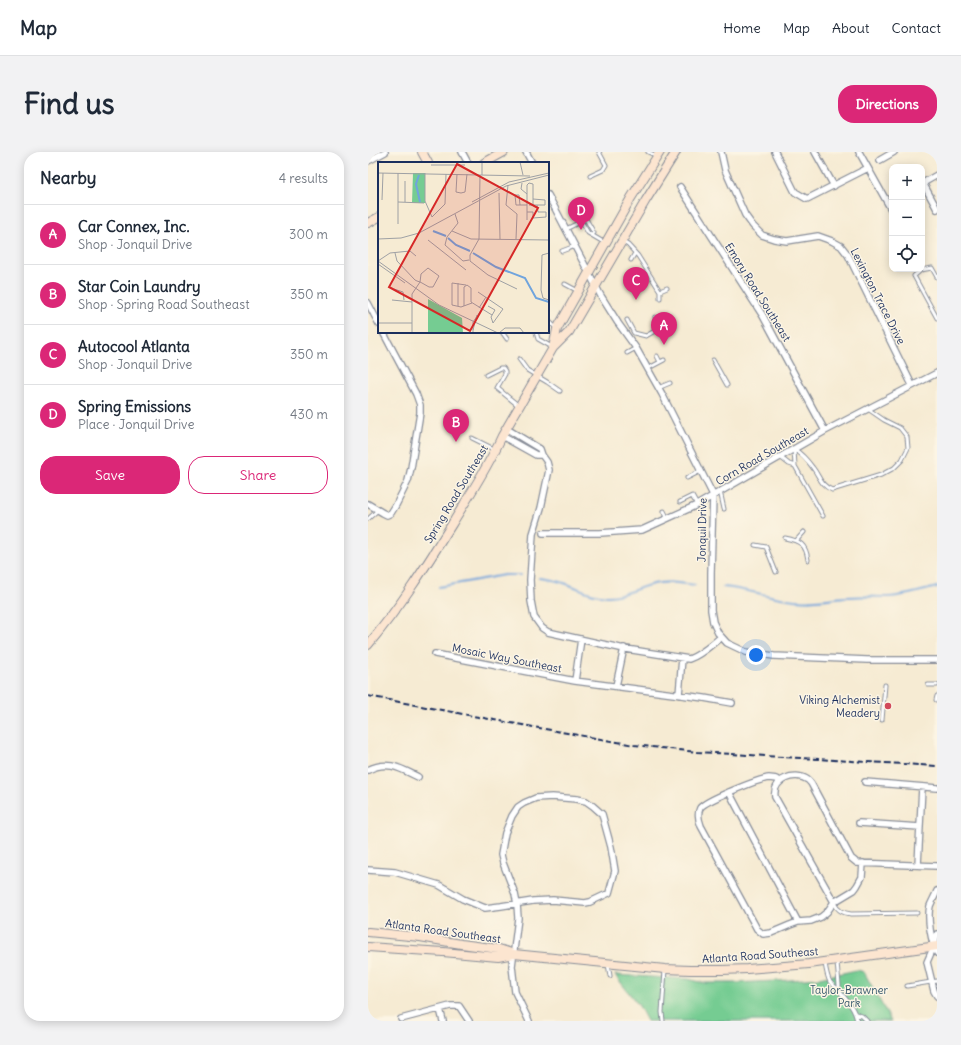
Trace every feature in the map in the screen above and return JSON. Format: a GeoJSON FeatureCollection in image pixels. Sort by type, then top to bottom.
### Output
{"type":"FeatureCollection","features":[{"type":"Feature","properties":{"kind":"main road"},"geometry":{"type":"LineString","coordinates":[[422,152],[427,162]]}},
{"type":"Feature","properties":{"kind":"main road"},"geometry":{"type":"LineString","coordinates":[[486,162],[504,152]]}},
{"type":"Feature","properties":{"kind":"main road","name":"Spring Road Southeast"},"geometry":{"type":"LineString","coordinates":[[368,645],[399,606],[421,574],[496,450],[502,436],[520,406],[534,375],[553,348],[569,332],[621,241],[676,152]]}},
{"type":"Feature","properties":{"kind":"main road","name":"Spring Road Southeast"},"geometry":{"type":"LineString","coordinates":[[553,348],[556,328],[658,154]]}},
{"type":"Feature","properties":{"kind":"main road"},"geometry":{"type":"LineString","coordinates":[[368,223],[378,218]]}},
{"type":"Feature","properties":{"kind":"main road","name":"Atlanta Road Southeast"},"geometry":{"type":"LineString","coordinates":[[368,932],[420,937],[461,944],[499,948],[514,954],[608,964],[690,970],[747,969],[824,962],[890,952],[936,948]]}},
{"type":"Feature","properties":{"kind":"main road","name":"Atlanta Road Southeast"},"geometry":{"type":"LineString","coordinates":[[368,947],[498,957],[514,954]]}},
{"type":"Feature","properties":{"kind":"street"},"geometry":{"type":"LineString","coordinates":[[368,161],[385,152]]}},
{"type":"Feature","properties":{"kind":"street"},"geometry":{"type":"LineString","coordinates":[[462,152],[467,162]]}},
{"type":"Feature","properties":{"kind":"street"},"geometry":{"type":"LineString","coordinates":[[526,152],[531,162]]}},
{"type":"Feature","properties":{"kind":"street","name":"Lexington Trace Drive"},"geometry":{"type":"LineString","coordinates":[[720,152],[725,170],[745,215],[762,235],[774,240],[818,236],[841,246],[848,254],[912,385]]}},
{"type":"Feature","properties":{"kind":"street"},"geometry":{"type":"LineString","coordinates":[[775,152],[795,192],[807,200],[868,168]]}},
{"type":"Feature","properties":{"kind":"street"},"geometry":{"type":"LineString","coordinates":[[815,152],[834,186]]}},
{"type":"Feature","properties":{"kind":"street"},"geometry":{"type":"LineString","coordinates":[[859,152],[889,200]]}},
{"type":"Feature","properties":{"kind":"street"},"geometry":{"type":"LineString","coordinates":[[880,160],[894,152]]}},
{"type":"Feature","properties":{"kind":"street"},"geometry":{"type":"LineString","coordinates":[[925,181],[937,175]]}},
{"type":"Feature","properties":{"kind":"street","name":"Emory Road Southeast"},"geometry":{"type":"LineString","coordinates":[[680,187],[763,316],[825,431]]}},
{"type":"Feature","properties":{"kind":"street"},"geometry":{"type":"LineString","coordinates":[[925,188],[937,208]]}},
{"type":"Feature","properties":{"kind":"street","name":"Jonquil Drive"},"geometry":{"type":"LineString","coordinates":[[550,206],[566,229],[613,316],[636,348],[648,369],[713,495],[711,610],[713,622],[721,637]]}},
{"type":"Feature","properties":{"kind":"street"},"geometry":{"type":"LineString","coordinates":[[368,303],[378,322]]}},
{"type":"Feature","properties":{"kind":"street"},"geometry":{"type":"LineString","coordinates":[[368,504],[387,515],[391,513],[408,481],[420,413],[420,405],[416,394],[384,333]]}},
{"type":"Feature","properties":{"kind":"street","name":"Corn Road Southeast"},"geometry":{"type":"LineString","coordinates":[[543,533],[600,533],[642,530],[697,505],[825,431],[937,373]]}},
{"type":"Feature","properties":{"kind":"street"},"geometry":{"type":"LineString","coordinates":[[507,429],[540,449],[547,462],[549,470],[541,508],[533,534],[530,580],[530,601],[534,617],[542,628],[548,632],[624,648],[689,659],[695,657],[721,637],[727,643],[746,652],[774,656],[867,660],[937,660]]}},
{"type":"Feature","properties":{"kind":"street"},"geometry":{"type":"LineString","coordinates":[[502,436],[536,455],[542,455]]}},
{"type":"Feature","properties":{"kind":"street","name":"Mosaic Way Southeast"},"geometry":{"type":"LineString","coordinates":[[575,681],[581,639]]}},
{"type":"Feature","properties":{"kind":"street"},"geometry":{"type":"LineString","coordinates":[[616,686],[624,648]]}},
{"type":"Feature","properties":{"kind":"street","name":"Mosaic Way Southeast"},"geometry":{"type":"LineString","coordinates":[[435,654],[575,681],[732,703]]}},
{"type":"Feature","properties":{"kind":"street"},"geometry":{"type":"LineString","coordinates":[[679,695],[682,658]]}},
{"type":"Feature","properties":{"kind":"street"},"geometry":{"type":"LineString","coordinates":[[368,770],[375,766],[385,765],[399,768],[418,777]]}},
{"type":"Feature","properties":{"kind":"street"},"geometry":{"type":"LineString","coordinates":[[834,902],[775,797],[775,787],[781,781],[791,777],[808,780],[812,785],[851,858],[857,862],[937,866]]}},
{"type":"Feature","properties":{"kind":"street"},"geometry":{"type":"LineString","coordinates":[[781,781],[774,778],[761,780],[729,792],[702,806],[700,809],[699,818],[701,826],[757,929],[763,934],[771,933],[798,922],[812,921],[821,916],[827,912],[834,902],[858,886],[862,877],[863,863]]}},
{"type":"Feature","properties":{"kind":"street"},"geometry":{"type":"LineString","coordinates":[[866,782],[922,788],[937,788]]}},
{"type":"Feature","properties":{"kind":"street"},"geometry":{"type":"LineString","coordinates":[[918,866],[922,788]]}},
{"type":"Feature","properties":{"kind":"street"},"geometry":{"type":"LineString","coordinates":[[729,792],[798,922]]}},
{"type":"Feature","properties":{"kind":"street"},"geometry":{"type":"LineString","coordinates":[[368,870],[395,872],[439,885],[463,899],[485,908],[517,904],[533,901],[553,900],[586,903],[590,902],[609,893],[615,871],[611,847],[602,814],[594,806],[586,801],[577,799],[552,797],[536,798],[524,802],[518,808],[512,816],[505,833],[501,855],[515,894],[517,904],[518,918],[512,969],[515,992],[529,1021]]}},
{"type":"Feature","properties":{"kind":"street"},"geometry":{"type":"LineString","coordinates":[[859,822],[920,827]]}},
{"type":"Feature","properties":{"kind":"street"},"geometry":{"type":"LineString","coordinates":[[936,948],[930,926],[930,907],[937,891]]}},
{"type":"Feature","properties":{"kind":"street"},"geometry":{"type":"LineString","coordinates":[[937,934],[936,948],[927,962],[934,982],[934,991],[937,996]]}},
{"type":"Feature","properties":{"kind":"street"},"geometry":{"type":"LineString","coordinates":[[400,1020],[450,1006],[459,1006],[469,1021]]}},
{"type":"Feature","properties":{"kind":"street"},"geometry":{"type":"LineString","coordinates":[[440,1009],[443,1021]]}},
{"type":"Feature","properties":{"kind":"lane"},"geometry":{"type":"LineString","coordinates":[[590,176],[603,170],[606,165],[599,152]]}},
{"type":"Feature","properties":{"kind":"lane"},"geometry":{"type":"LineString","coordinates":[[648,152],[658,154]]}},
{"type":"Feature","properties":{"kind":"lane"},"geometry":{"type":"LineString","coordinates":[[566,229],[586,219],[594,233],[592,235]]}},
{"type":"Feature","properties":{"kind":"lane"},"geometry":{"type":"LineString","coordinates":[[581,221],[588,233],[605,243]]}},
{"type":"Feature","properties":{"kind":"lane"},"geometry":{"type":"LineString","coordinates":[[621,241],[628,245],[635,253],[660,291],[660,298]]}},
{"type":"Feature","properties":{"kind":"lane"},"geometry":{"type":"LineString","coordinates":[[562,251],[575,246]]}},
{"type":"Feature","properties":{"kind":"lane"},"geometry":{"type":"LineString","coordinates":[[631,260],[635,253]]}},
{"type":"Feature","properties":{"kind":"lane"},"geometry":{"type":"LineString","coordinates":[[932,268],[937,277]]}},
{"type":"Feature","properties":{"kind":"lane"},"geometry":{"type":"LineString","coordinates":[[937,268],[921,270],[914,276],[937,318]]}},
{"type":"Feature","properties":{"kind":"lane"},"geometry":{"type":"LineString","coordinates":[[565,284],[578,291]]}},
{"type":"Feature","properties":{"kind":"lane"},"geometry":{"type":"LineString","coordinates":[[660,291],[667,288]]}},
{"type":"Feature","properties":{"kind":"lane"},"geometry":{"type":"LineString","coordinates":[[655,317],[660,328]]}},
{"type":"Feature","properties":{"kind":"lane"},"geometry":{"type":"LineString","coordinates":[[627,320],[634,333],[646,336],[660,328],[668,330]]}},
{"type":"Feature","properties":{"kind":"lane"},"geometry":{"type":"LineString","coordinates":[[549,321],[556,328]]}},
{"type":"Feature","properties":{"kind":"lane"},"geometry":{"type":"LineString","coordinates":[[626,334],[632,329]]}},
{"type":"Feature","properties":{"kind":"lane"},"geometry":{"type":"LineString","coordinates":[[503,333],[507,339]]}},
{"type":"Feature","properties":{"kind":"lane"},"geometry":{"type":"LineString","coordinates":[[536,333],[538,339],[553,348]]}},
{"type":"Feature","properties":{"kind":"lane"},"geometry":{"type":"LineString","coordinates":[[627,353],[636,348]]}},
{"type":"Feature","properties":{"kind":"lane"},"geometry":{"type":"LineString","coordinates":[[657,356],[660,362]]}},
{"type":"Feature","properties":{"kind":"lane"},"geometry":{"type":"LineString","coordinates":[[519,359],[527,370],[560,391]]}},
{"type":"Feature","properties":{"kind":"lane"},"geometry":{"type":"LineString","coordinates":[[648,369],[664,360]]}},
{"type":"Feature","properties":{"kind":"lane"},"geometry":{"type":"LineString","coordinates":[[713,360],[727,385]]}},
{"type":"Feature","properties":{"kind":"lane"},"geometry":{"type":"LineString","coordinates":[[486,375],[503,368],[505,374],[497,388],[520,406]]}},
{"type":"Feature","properties":{"kind":"lane"},"geometry":{"type":"LineString","coordinates":[[658,388],[670,383]]}},
{"type":"Feature","properties":{"kind":"lane"},"geometry":{"type":"LineString","coordinates":[[794,449],[800,453],[814,468],[826,487],[832,490],[880,475],[894,468],[902,460],[908,448],[907,437],[900,428],[884,420],[868,409]]}},
{"type":"Feature","properties":{"kind":"lane"},"geometry":{"type":"LineString","coordinates":[[472,438],[496,450]]}},
{"type":"Feature","properties":{"kind":"lane"},"geometry":{"type":"LineString","coordinates":[[794,449],[795,466],[823,516]]}},
{"type":"Feature","properties":{"kind":"lane"},"geometry":{"type":"LineString","coordinates":[[780,457],[789,464],[795,466]]}},
{"type":"Feature","properties":{"kind":"lane"},"geometry":{"type":"LineString","coordinates":[[687,478],[701,471]]}},
{"type":"Feature","properties":{"kind":"lane"},"geometry":{"type":"LineString","coordinates":[[720,491],[724,509]]}},
{"type":"Feature","properties":{"kind":"lane"},"geometry":{"type":"LineString","coordinates":[[680,502],[692,496],[694,492]]}},
{"type":"Feature","properties":{"kind":"lane"},"geometry":{"type":"LineString","coordinates":[[692,496],[697,505]]}},
{"type":"Feature","properties":{"kind":"lane"},"geometry":{"type":"LineString","coordinates":[[368,519],[378,510]]}},
{"type":"Feature","properties":{"kind":"lane"},"geometry":{"type":"LineString","coordinates":[[664,512],[668,519]]}},
{"type":"Feature","properties":{"kind":"lane"},"geometry":{"type":"LineString","coordinates":[[796,541],[804,532]]}},
{"type":"Feature","properties":{"kind":"lane"},"geometry":{"type":"LineString","coordinates":[[785,538],[796,541],[803,546],[807,551],[808,560]]}},
{"type":"Feature","properties":{"kind":"lane"},"geometry":{"type":"LineString","coordinates":[[755,545],[766,547],[776,572]]}},
{"type":"Feature","properties":{"kind":"lane"},"geometry":{"type":"LineString","coordinates":[[882,720],[884,685]]}},
{"type":"Feature","properties":{"kind":"lane"},"geometry":{"type":"LineString","coordinates":[[928,686],[937,685]]}},
{"type":"Feature","properties":{"kind":"lane"},"geometry":{"type":"LineString","coordinates":[[936,700],[937,696]]}},
{"type":"Feature","properties":{"kind":"lane"},"geometry":{"type":"LineString","coordinates":[[834,902],[836,907],[842,912],[852,914],[917,913]]}},
{"type":"Feature","properties":{"kind":"lane"},"geometry":{"type":"LineString","coordinates":[[837,960],[840,985],[839,990]]}},
{"type":"Feature","properties":{"kind":"lane"},"geometry":{"type":"LineString","coordinates":[[824,962],[829,980],[834,987],[839,990],[854,1010],[857,1021]]}},
{"type":"Feature","properties":{"kind":"lane"},"geometry":{"type":"LineString","coordinates":[[608,964],[610,976]]}},
{"type":"Feature","properties":{"kind":"lane"},"geometry":{"type":"LineString","coordinates":[[663,1021],[662,1012],[665,969]]}},
{"type":"Feature","properties":{"kind":"lane"},"geometry":{"type":"LineString","coordinates":[[907,986],[934,982]]}},
{"type":"Feature","properties":{"kind":"lane"},"geometry":{"type":"LineString","coordinates":[[856,1014],[862,1016],[867,1021]]}},
{"type":"Feature","properties":{"kind":"green space","name":"Taylor-Brawner Park"},"geometry":{"type":"Polygon","coordinates":[[[857,970],[864,972],[891,1021],[647,1021],[639,1006],[615,975],[688,979],[704,983],[734,983],[819,978],[857,970]]]}},
{"type":"Feature","properties":{"kind":"waterway"},"geometry":{"type":"LineString","coordinates":[[439,587],[504,575],[520,575]]}},
{"type":"Feature","properties":{"kind":"waterway"},"geometry":{"type":"LineString","coordinates":[[540,578],[561,582],[592,594],[603,596],[615,596],[652,584],[664,582],[695,585]]}},
{"type":"Feature","properties":{"kind":"waterway"},"geometry":{"type":"LineString","coordinates":[[723,587],[786,599],[808,601],[852,597],[889,597],[937,587]]}},
{"type":"Feature","properties":{"kind":"railway"},"geometry":{"type":"LineString","coordinates":[[368,696],[634,745],[697,752],[937,766]]}},
{"type":"Feature","properties":{"kind":"place","name":"Spring Emissions"},"geometry":{"type":"Point","coordinates":[581,230]}},
{"type":"Feature","properties":{"kind":"place","name":"Autocool Atlanta"},"geometry":{"type":"Point","coordinates":[636,300]}},
{"type":"Feature","properties":{"kind":"place","name":"Car Connex, Inc."},"geometry":{"type":"Point","coordinates":[664,345]}},
{"type":"Feature","properties":{"kind":"place","name":"Star Coin Laundry"},"geometry":{"type":"Point","coordinates":[456,442]}},
{"type":"Feature","properties":{"kind":"place","name":"Viking Alchemist Meadery"},"geometry":{"type":"Point","coordinates":[888,706]}}]}
